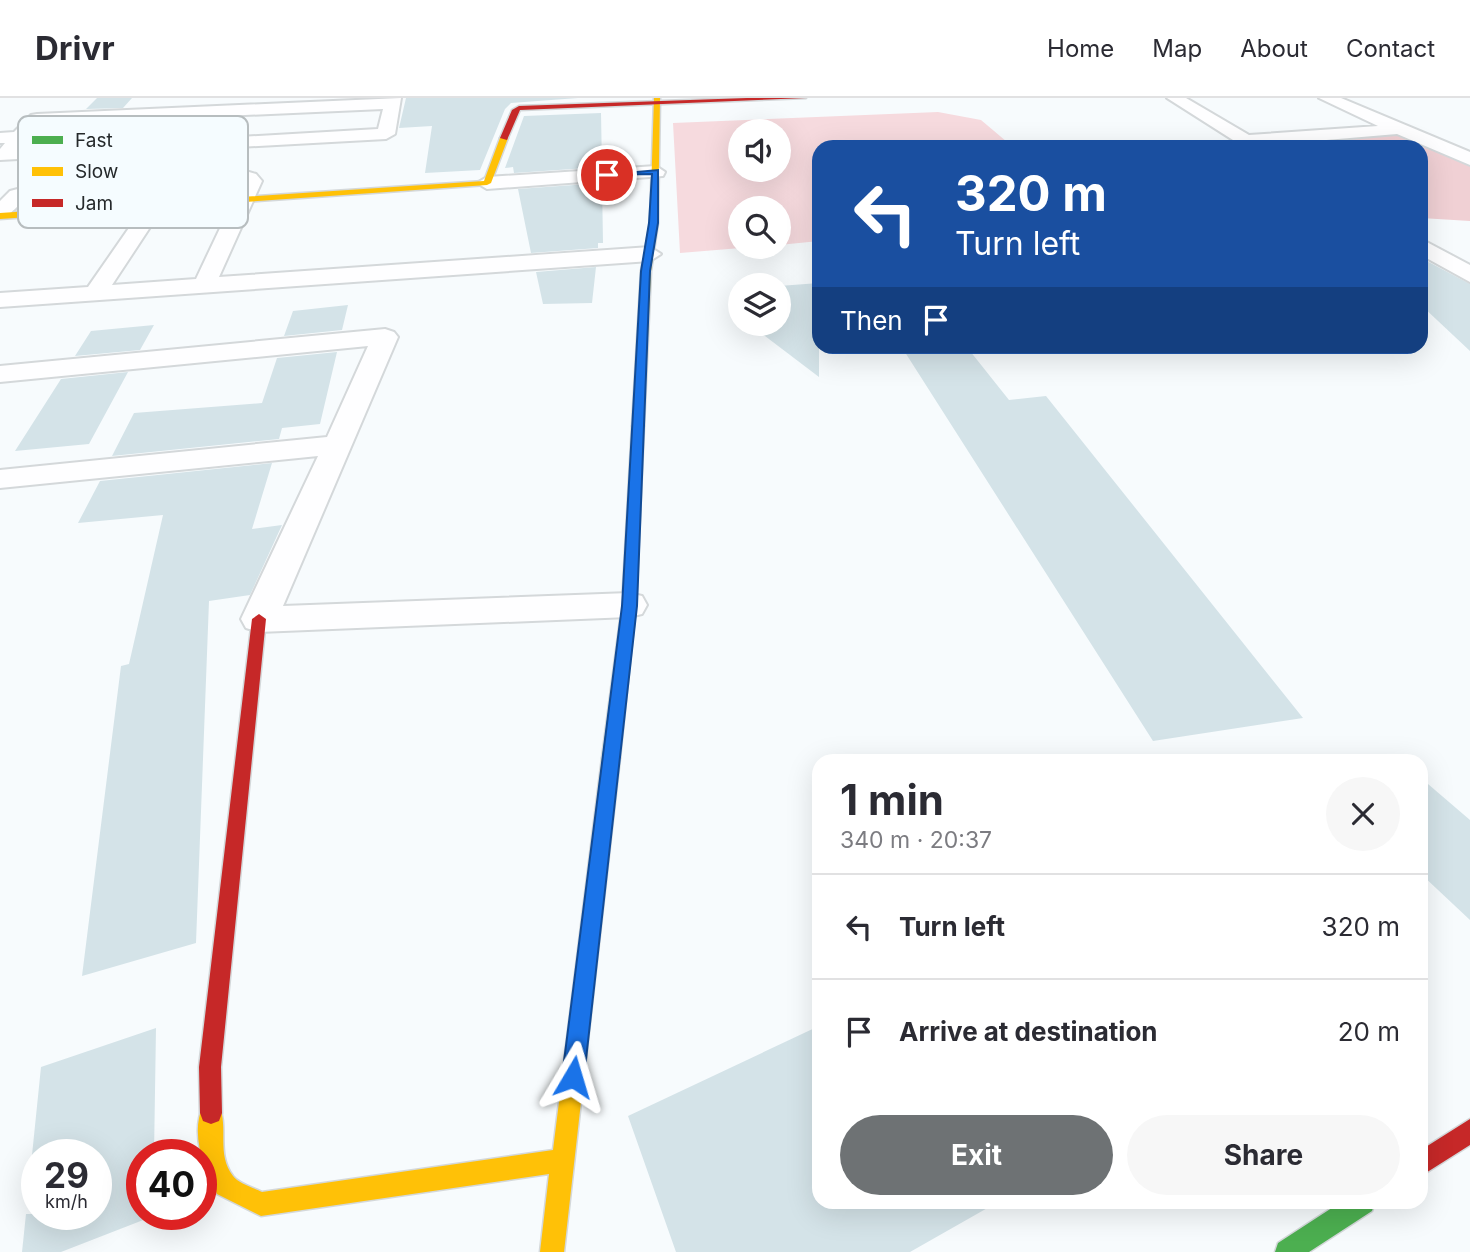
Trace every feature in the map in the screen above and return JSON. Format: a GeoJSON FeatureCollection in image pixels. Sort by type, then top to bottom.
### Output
{"type":"FeatureCollection","features":[{"type":"Feature","properties":{"kind":"street"},"geometry":{"type":"LineString","coordinates":[[40,116],[60,98]]}},
{"type":"Feature","properties":{"kind":"street"},"geometry":{"type":"LineString","coordinates":[[487,183],[515,110],[519,108],[657,101],[803,98]]}},
{"type":"Feature","properties":{"kind":"street"},"geometry":{"type":"LineString","coordinates":[[1175,98],[1244,140]]}},
{"type":"Feature","properties":{"kind":"street"},"geometry":{"type":"LineString","coordinates":[[1327,98],[1425,140]]}},
{"type":"Feature","properties":{"kind":"street"},"geometry":{"type":"LineString","coordinates":[[96,116],[392,101],[386,134],[248,142]]}},
{"type":"Feature","properties":{"kind":"street"},"geometry":{"type":"LineString","coordinates":[[552,1252],[629,606],[646,271],[650,254],[656,172],[657,101]]}},
{"type":"Feature","properties":{"kind":"street"},"geometry":{"type":"LineString","coordinates":[[1294,140],[1401,130]]}},
{"type":"Feature","properties":{"kind":"street"},"geometry":{"type":"LineString","coordinates":[[0,138],[18,137]]}},
{"type":"Feature","properties":{"kind":"street"},"geometry":{"type":"LineString","coordinates":[[18,138],[4,156],[18,155]]}},
{"type":"Feature","properties":{"kind":"street"},"geometry":{"type":"LineString","coordinates":[[1428,141],[1470,159]]}},
{"type":"Feature","properties":{"kind":"street"},"geometry":{"type":"LineString","coordinates":[[248,199],[656,172]]}},
{"type":"Feature","properties":{"kind":"street"},"geometry":{"type":"LineString","coordinates":[[0,214],[18,198]]}},
{"type":"Feature","properties":{"kind":"street"},"geometry":{"type":"LineString","coordinates":[[0,214],[18,213]]}},
{"type":"Feature","properties":{"kind":"street"},"geometry":{"type":"LineString","coordinates":[[95,293],[139,228]]}},
{"type":"Feature","properties":{"kind":"street"},"geometry":{"type":"LineString","coordinates":[[204,286],[231,228]]}},
{"type":"Feature","properties":{"kind":"street"},"geometry":{"type":"LineString","coordinates":[[1428,250],[1470,275]]}},
{"type":"Feature","properties":{"kind":"street"},"geometry":{"type":"LineString","coordinates":[[0,300],[650,254]]}},
{"type":"Feature","properties":{"kind":"street"},"geometry":{"type":"LineString","coordinates":[[0,374],[385,337],[258,619],[210,1067],[211,1155],[225,1185],[261,1204],[347,1194],[563,1160]]}},
{"type":"Feature","properties":{"kind":"street"},"geometry":{"type":"LineString","coordinates":[[0,479],[338,445]]}},
{"type":"Feature","properties":{"kind":"street"},"geometry":{"type":"LineString","coordinates":[[258,619],[629,606]]}},
{"type":"Feature","properties":{"kind":"street"},"geometry":{"type":"LineString","coordinates":[[1428,1159],[1470,1131]]}},
{"type":"Feature","properties":{"kind":"street"},"geometry":{"type":"LineString","coordinates":[[1287,1252],[1352,1209]]}},
{"type":"Feature","properties":{"kind":"shaded area"},"geometry":{"type":"Polygon","coordinates":[[[938,112],[981,120],[1005,140],[812,140],[812,242],[791,244],[791,196],[728,196],[728,249],[680,253],[673,123],[728,121],[728,182],[791,182],[791,119],[769,119],[938,112]]]}},
{"type":"Feature","properties":{"kind":"shaded area"},"geometry":{"type":"Polygon","coordinates":[[[1398,132],[1417,140],[1283,140],[1398,132]]]}},
{"type":"Feature","properties":{"kind":"shaded area"},"geometry":{"type":"Polygon","coordinates":[[[1428,144],[1470,162],[1470,221],[1428,218],[1428,144]]]}},
{"type":"Feature","properties":{"kind":"building"},"geometry":{"type":"Polygon","coordinates":[[[97,98],[132,98],[123,108],[86,109],[97,98]]]}},
{"type":"Feature","properties":{"kind":"building"},"geometry":{"type":"Polygon","coordinates":[[[406,98],[578,98],[511,103],[505,109],[480,170],[425,173],[432,126],[399,128],[406,98]]]}},
{"type":"Feature","properties":{"kind":"building"},"geometry":{"type":"Polygon","coordinates":[[[601,113],[602,167],[514,173],[513,167],[505,168],[524,116],[601,113]]]}},
{"type":"Feature","properties":{"kind":"building"},"geometry":{"type":"Polygon","coordinates":[[[602,183],[603,243],[598,243],[598,248],[531,253],[518,189],[602,183]]]}},
{"type":"Feature","properties":{"kind":"building"},"geometry":{"type":"Polygon","coordinates":[[[1428,262],[1470,284],[1470,351],[1428,312],[1428,262]]]}},
{"type":"Feature","properties":{"kind":"building"},"geometry":{"type":"Polygon","coordinates":[[[596,267],[592,303],[543,304],[536,272],[596,267]]]}},
{"type":"Feature","properties":{"kind":"building"},"geometry":{"type":"Polygon","coordinates":[[[812,284],[812,354],[819,354],[819,377],[765,336],[791,336],[791,285],[812,284]]]}},
{"type":"Feature","properties":{"kind":"building"},"geometry":{"type":"Polygon","coordinates":[[[348,305],[342,330],[284,336],[293,311],[348,305]]]}},
{"type":"Feature","properties":{"kind":"building"},"geometry":{"type":"Polygon","coordinates":[[[154,325],[140,350],[75,356],[91,331],[154,325]]]}},
{"type":"Feature","properties":{"kind":"building"},"geometry":{"type":"Polygon","coordinates":[[[337,352],[320,424],[282,428],[279,439],[112,456],[134,413],[262,403],[277,358],[337,352]]]}},
{"type":"Feature","properties":{"kind":"building"},"geometry":{"type":"Polygon","coordinates":[[[906,354],[972,354],[1009,400],[1046,396],[1303,718],[1153,741],[906,354]]]}},
{"type":"Feature","properties":{"kind":"building"},"geometry":{"type":"Polygon","coordinates":[[[128,372],[89,444],[15,451],[61,379],[128,372]]]}},
{"type":"Feature","properties":{"kind":"building"},"geometry":{"type":"Polygon","coordinates":[[[272,463],[252,529],[282,525],[250,595],[209,601],[196,943],[82,976],[121,666],[129,664],[163,515],[78,523],[100,481],[272,463]]]}},
{"type":"Feature","properties":{"kind":"building"},"geometry":{"type":"Polygon","coordinates":[[[1428,784],[1470,820],[1470,920],[1428,881],[1428,784]]]}},
{"type":"Feature","properties":{"kind":"building"},"geometry":{"type":"Polygon","coordinates":[[[156,1028],[154,1139],[126,1139],[126,1227],[61,1252],[22,1252],[24,1230],[112,1230],[112,1139],[34,1139],[41,1067],[156,1028]]]}},
{"type":"Feature","properties":{"kind":"building"},"geometry":{"type":"Polygon","coordinates":[[[812,1029],[812,1209],[986,1209],[910,1252],[676,1252],[628,1116],[812,1029]]]}},
{"type":"Feature","properties":{"kind":"traffic: fast"},"geometry":{"type":"LineString","coordinates":[[611,758],[629,605],[638,426]]}},
{"type":"Feature","properties":{"kind":"traffic: fast"},"geometry":{"type":"LineString","coordinates":[[1287,1252],[1352,1209]]}},
{"type":"Feature","properties":{"kind":"traffic: slow"},"geometry":{"type":"LineString","coordinates":[[638,426],[646,271],[654,223],[657,98]]}},
{"type":"Feature","properties":{"kind":"traffic: slow"},"geometry":{"type":"LineString","coordinates":[[248,199],[487,183],[504,138]]}},
{"type":"Feature","properties":{"kind":"traffic: slow"},"geometry":{"type":"LineString","coordinates":[[0,216],[18,215]]}},
{"type":"Feature","properties":{"kind":"traffic: slow"},"geometry":{"type":"LineString","coordinates":[[552,1252],[611,758]]}},
{"type":"Feature","properties":{"kind":"traffic: slow"},"geometry":{"type":"LineString","coordinates":[[211,1113],[211,1155],[225,1186],[261,1204],[563,1160]]}},
{"type":"Feature","properties":{"kind":"traffic: jam"},"geometry":{"type":"LineString","coordinates":[[504,138],[515,110],[519,108],[803,98]]}},
{"type":"Feature","properties":{"kind":"traffic: jam"},"geometry":{"type":"LineString","coordinates":[[211,1113],[210,1067],[259,619]]}},
{"type":"Feature","properties":{"kind":"traffic: jam"},"geometry":{"type":"LineString","coordinates":[[1428,1159],[1470,1131]]}},
{"type":"Feature","properties":{"kind":"route"},"geometry":{"type":"LineString","coordinates":[[573,1077],[629,606],[646,271],[654,223],[656,172],[607,175]]}}]}
